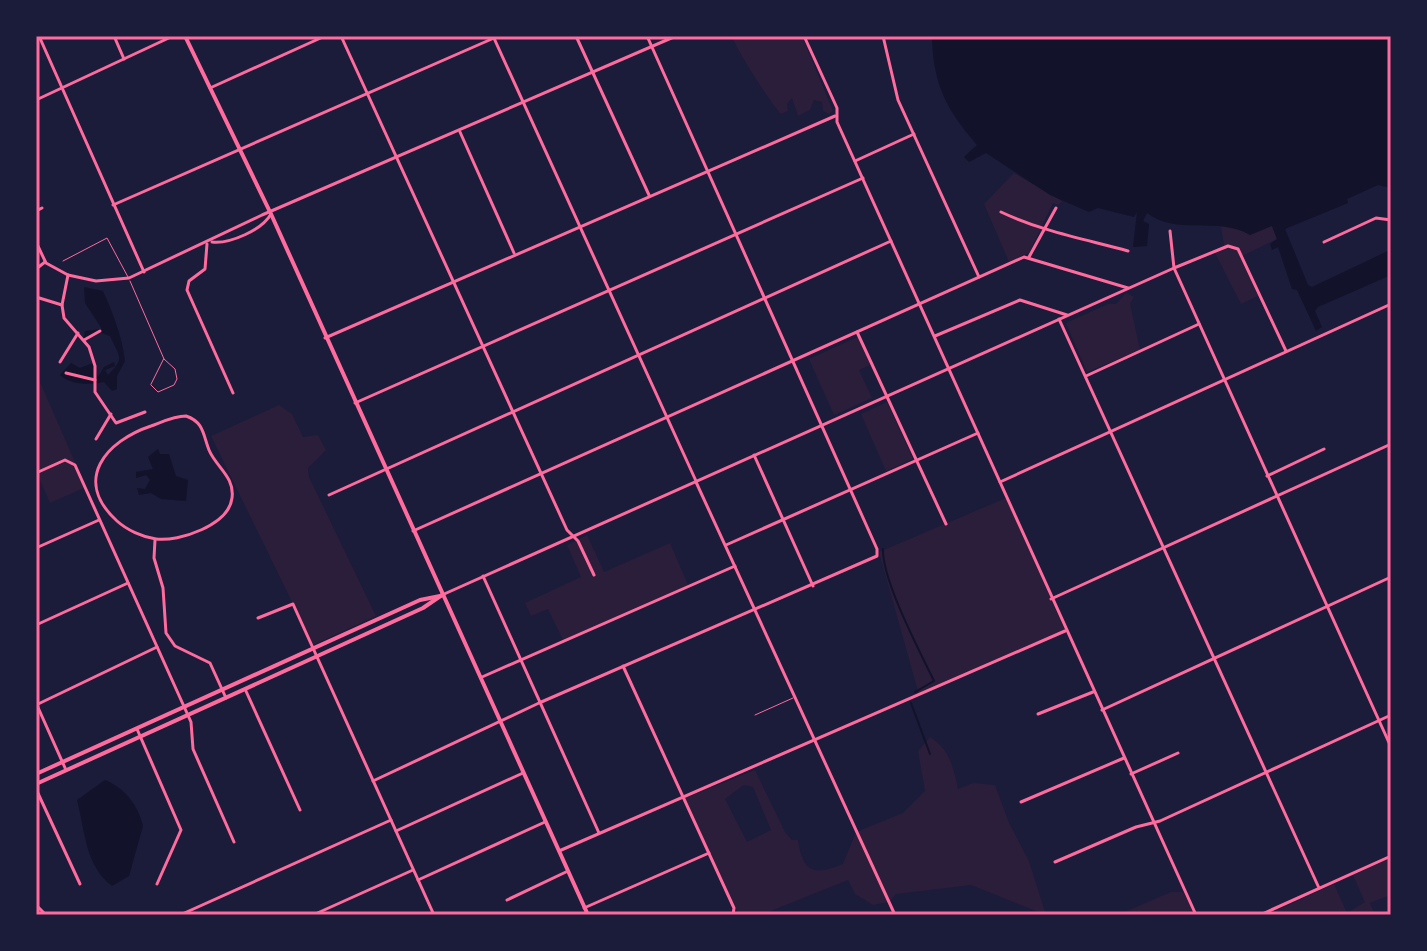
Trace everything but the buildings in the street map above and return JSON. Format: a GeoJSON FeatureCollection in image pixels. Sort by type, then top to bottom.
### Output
{"type":"FeatureCollection","features":[{"type":"Feature","properties":{"kind":"main road"},"geometry":{"type":"LineString","coordinates":[[185,36],[271,214],[588,915]]}},
{"type":"Feature","properties":{"kind":"main road"},"geometry":{"type":"LineString","coordinates":[[36,774],[420,600],[442,595]]}},
{"type":"Feature","properties":{"kind":"main road"},"geometry":{"type":"LineString","coordinates":[[36,787],[66,770],[423,608],[442,595]]}},
{"type":"Feature","properties":{"kind":"street"},"geometry":{"type":"LineString","coordinates":[[39,36],[144,272]]}},
{"type":"Feature","properties":{"kind":"street"},"geometry":{"type":"LineString","coordinates":[[114,36],[124,59]]}},
{"type":"Feature","properties":{"kind":"street"},"geometry":{"type":"LineString","coordinates":[[36,100],[173,36]]}},
{"type":"Feature","properties":{"kind":"street"},"geometry":{"type":"LineString","coordinates":[[210,88],[324,36]]}},
{"type":"Feature","properties":{"kind":"street"},"geometry":{"type":"LineString","coordinates":[[341,36],[541,474],[594,575]]}},
{"type":"Feature","properties":{"kind":"street"},"geometry":{"type":"LineString","coordinates":[[576,36],[649,195]]}},
{"type":"Feature","properties":{"kind":"street"},"geometry":{"type":"LineString","coordinates":[[373,781],[539,703],[877,556],[647,36]]}},
{"type":"Feature","properties":{"kind":"street"},"geometry":{"type":"LineString","coordinates":[[36,242],[45,262],[68,275],[96,281],[129,278],[523,101],[676,36]]}},
{"type":"Feature","properties":{"kind":"street"},"geometry":{"type":"LineString","coordinates":[[804,36],[837,108],[835,116],[855,161],[1196,915]]}},
{"type":"Feature","properties":{"kind":"street"},"geometry":{"type":"LineString","coordinates":[[883,36],[895,91],[979,277]]}},
{"type":"Feature","properties":{"kind":"street"},"geometry":{"type":"LineString","coordinates":[[113,205],[494,37],[895,915]]}},
{"type":"Feature","properties":{"kind":"street"},"geometry":{"type":"LineString","coordinates":[[325,338],[514,253],[835,116]]}},
{"type":"Feature","properties":{"kind":"street"},"geometry":{"type":"LineString","coordinates":[[460,130],[514,253]]}},
{"type":"Feature","properties":{"kind":"street"},"geometry":{"type":"LineString","coordinates":[[855,161],[914,134]]}},
{"type":"Feature","properties":{"kind":"street"},"geometry":{"type":"LineString","coordinates":[[355,403],[863,178]]}},
{"type":"Feature","properties":{"kind":"street"},"geometry":{"type":"LineString","coordinates":[[36,211],[42,208]]}},
{"type":"Feature","properties":{"kind":"street"},"geometry":{"type":"LineString","coordinates":[[1029,257],[1056,208]]}},
{"type":"Feature","properties":{"kind":"street"},"geometry":{"type":"LineString","coordinates":[[1001,212],[1039,230],[1128,251]]}},
{"type":"Feature","properties":{"kind":"street"},"geometry":{"type":"LineString","coordinates":[[209,243],[223,243],[259,227],[271,214]]}},
{"type":"Feature","properties":{"kind":"street"},"geometry":{"type":"LineString","coordinates":[[1324,242],[1376,218],[1391,220]]}},
{"type":"Feature","properties":{"kind":"street"},"geometry":{"type":"LineString","coordinates":[[1170,231],[1174,268],[1391,747]]}},
{"type":"Feature","properties":{"kind":"street"},"geometry":{"type":"LineString","coordinates":[[329,495],[891,241]]}},
{"type":"Feature","properties":{"kind":"street"},"geometry":{"type":"LineString","coordinates":[[209,243],[205,269],[189,281],[187,290],[233,393]]}},
{"type":"Feature","properties":{"kind":"street"},"geometry":{"type":"LineString","coordinates":[[442,595],[1228,246],[1238,249],[1286,351]]}},
{"type":"Feature","properties":{"kind":"street"},"geometry":{"type":"LineString","coordinates":[[413,531],[1029,257],[1128,288]]}},
{"type":"Feature","properties":{"kind":"street"},"geometry":{"type":"LineString","coordinates":[[36,269],[45,262]]}},
{"type":"Feature","properties":{"kind":"street"},"geometry":{"type":"LineString","coordinates":[[68,275],[62,305],[66,323],[84,340],[94,361],[97,397],[116,423],[145,412]]}},
{"type":"Feature","properties":{"kind":"street"},"geometry":{"type":"LineString","coordinates":[[36,297],[62,305]]}},
{"type":"Feature","properties":{"kind":"street"},"geometry":{"type":"LineString","coordinates":[[935,336],[1020,300],[1067,315]]}},
{"type":"Feature","properties":{"kind":"street"},"geometry":{"type":"LineString","coordinates":[[1000,482],[1391,304]]}},
{"type":"Feature","properties":{"kind":"street"},"geometry":{"type":"LineString","coordinates":[[1059,319],[1319,888]]}},
{"type":"Feature","properties":{"kind":"street"},"geometry":{"type":"LineString","coordinates":[[1086,376],[1199,324]]}},
{"type":"Feature","properties":{"kind":"street"},"geometry":{"type":"LineString","coordinates":[[84,340],[100,331]]}},
{"type":"Feature","properties":{"kind":"street"},"geometry":{"type":"LineString","coordinates":[[857,332],[946,524]]}},
{"type":"Feature","properties":{"kind":"street"},"geometry":{"type":"LineString","coordinates":[[60,362],[78,333]]}},
{"type":"Feature","properties":{"kind":"street"},"geometry":{"type":"LineString","coordinates":[[66,373],[95,380]]}},
{"type":"Feature","properties":{"kind":"street"},"geometry":{"type":"LineString","coordinates":[[96,439],[111,414]]}},
{"type":"Feature","properties":{"kind":"street"},"geometry":{"type":"LineString","coordinates":[[176,417],[191,418],[202,427],[210,452],[230,480],[231,504],[212,523],[177,537],[155,539],[126,528],[109,513],[98,491],[99,465],[107,451],[125,436],[176,417]]}},
{"type":"Feature","properties":{"kind":"street"},"geometry":{"type":"LineString","coordinates":[[726,545],[979,433]]}},
{"type":"Feature","properties":{"kind":"street"},"geometry":{"type":"LineString","coordinates":[[1051,599],[1391,445]]}},
{"type":"Feature","properties":{"kind":"street"},"geometry":{"type":"LineString","coordinates":[[1267,476],[1324,449]]}},
{"type":"Feature","properties":{"kind":"street"},"geometry":{"type":"LineString","coordinates":[[754,455],[813,586]]}},
{"type":"Feature","properties":{"kind":"street"},"geometry":{"type":"LineString","coordinates":[[36,473],[69,460],[188,715],[192,727],[192,746],[234,842]]}},
{"type":"Feature","properties":{"kind":"street"},"geometry":{"type":"LineString","coordinates":[[36,548],[99,520]]}},
{"type":"Feature","properties":{"kind":"street"},"geometry":{"type":"LineString","coordinates":[[155,539],[154,558],[163,588],[166,633],[175,646],[210,663],[226,698]]}},
{"type":"Feature","properties":{"kind":"street"},"geometry":{"type":"LineString","coordinates":[[481,678],[735,566]]}},
{"type":"Feature","properties":{"kind":"street"},"geometry":{"type":"LineString","coordinates":[[483,576],[599,833]]}},
{"type":"Feature","properties":{"kind":"street"},"geometry":{"type":"LineString","coordinates":[[1102,710],[1391,577]]}},
{"type":"Feature","properties":{"kind":"street"},"geometry":{"type":"LineString","coordinates":[[36,625],[128,583]]}},
{"type":"Feature","properties":{"kind":"street"},"geometry":{"type":"LineString","coordinates":[[258,618],[293,604],[434,915]]}},
{"type":"Feature","properties":{"kind":"street"},"geometry":{"type":"LineString","coordinates":[[558,852],[1065,631]]}},
{"type":"Feature","properties":{"kind":"street"},"geometry":{"type":"LineString","coordinates":[[66,770],[36,704],[157,647]]}},
{"type":"Feature","properties":{"kind":"street"},"geometry":{"type":"LineString","coordinates":[[623,666],[709,853],[733,913]]}},
{"type":"Feature","properties":{"kind":"street"},"geometry":{"type":"LineString","coordinates":[[245,689],[300,810]]}},
{"type":"Feature","properties":{"kind":"street"},"geometry":{"type":"LineString","coordinates":[[1038,714],[1093,692]]}},
{"type":"Feature","properties":{"kind":"street"},"geometry":{"type":"LineString","coordinates":[[1055,862],[1153,822],[1391,715]]}},
{"type":"Feature","properties":{"kind":"street"},"geometry":{"type":"LineString","coordinates":[[137,729],[181,830],[157,884]]}},
{"type":"Feature","properties":{"kind":"street"},"geometry":{"type":"LineString","coordinates":[[1131,774],[1178,753]]}},
{"type":"Feature","properties":{"kind":"street"},"geometry":{"type":"LineString","coordinates":[[1021,802],[1124,758]]}},
{"type":"Feature","properties":{"kind":"street"},"geometry":{"type":"LineString","coordinates":[[396,831],[523,773]]}},
{"type":"Feature","properties":{"kind":"street"},"geometry":{"type":"LineString","coordinates":[[36,787],[80,884]]}},
{"type":"Feature","properties":{"kind":"street"},"geometry":{"type":"LineString","coordinates":[[180,915],[391,820]]}},
{"type":"Feature","properties":{"kind":"street"},"geometry":{"type":"LineString","coordinates":[[418,880],[545,822]]}},
{"type":"Feature","properties":{"kind":"street"},"geometry":{"type":"LineString","coordinates":[[584,908],[709,853]]}},
{"type":"Feature","properties":{"kind":"street"},"geometry":{"type":"LineString","coordinates":[[1260,915],[1391,856]]}},
{"type":"Feature","properties":{"kind":"street"},"geometry":{"type":"LineString","coordinates":[[313,915],[413,870]]}},
{"type":"Feature","properties":{"kind":"street"},"geometry":{"type":"LineString","coordinates":[[507,900],[568,871]]}},
{"type":"Feature","properties":{"kind":"street"},"geometry":{"type":"LineString","coordinates":[[36,905],[46,915]]}},
{"type":"Feature","properties":{"kind":"lane"},"geometry":{"type":"LineString","coordinates":[[63,261],[107,238],[129,278],[164,359],[175,369],[177,379],[158,392],[151,385],[164,359]]}},
{"type":"Feature","properties":{"kind":"lane"},"geometry":{"type":"LineString","coordinates":[[755,715],[795,697]]}},
{"type":"Feature","properties":{"kind":"shaded area"},"geometry":{"type":"Polygon","coordinates":[[[732,36],[802,36],[833,111],[829,114],[823,111],[822,102],[814,100],[810,110],[798,116],[792,98],[787,104],[788,111],[781,114],[754,76],[732,36]]]}},
{"type":"Feature","properties":{"kind":"shaded area"},"geometry":{"type":"Polygon","coordinates":[[[932,36],[1391,36],[1391,188],[1378,185],[1347,199],[1348,203],[1285,229],[1308,285],[1312,287],[1390,250],[1391,275],[1318,307],[1315,311],[1322,327],[1316,331],[1297,290],[1292,289],[1278,247],[1272,250],[1270,244],[1277,239],[1272,226],[1250,235],[1225,227],[1171,223],[1147,213],[1143,221],[1149,224],[1147,246],[1133,247],[1137,212],[1134,217],[1098,208],[1089,212],[1050,195],[986,153],[969,162],[964,157],[977,145],[957,120],[943,95],[935,68],[932,36]]]}},
{"type":"Feature","properties":{"kind":"shaded area"},"geometry":{"type":"Polygon","coordinates":[[[1014,173],[1062,201],[1059,205],[1053,203],[1029,253],[1009,262],[984,204],[1014,173]]]}},
{"type":"Feature","properties":{"kind":"shaded area"},"geometry":{"type":"Polygon","coordinates":[[[1272,225],[1277,239],[1240,257],[1258,296],[1241,304],[1214,251],[1224,246],[1221,226],[1250,234],[1272,225]]]}},
{"type":"Feature","properties":{"kind":"shaded area"},"geometry":{"type":"Polygon","coordinates":[[[84,287],[103,291],[119,334],[125,361],[117,376],[117,389],[112,391],[104,382],[81,383],[69,381],[60,375],[71,363],[80,368],[93,363],[98,377],[104,367],[114,362],[115,366],[105,370],[108,375],[119,361],[110,336],[99,332],[83,340],[85,331],[102,329],[85,303],[84,287]]]}},
{"type":"Feature","properties":{"kind":"shaded area"},"geometry":{"type":"Polygon","coordinates":[[[1126,293],[1134,297],[1130,303],[1140,350],[1087,372],[1066,323],[1108,304],[1116,304],[1126,293]]]}},
{"type":"Feature","properties":{"kind":"shaded area"},"geometry":{"type":"Polygon","coordinates":[[[858,337],[870,365],[859,370],[872,398],[834,415],[809,359],[858,337]]]}},
{"type":"Feature","properties":{"kind":"shaded area"},"geometry":{"type":"Polygon","coordinates":[[[36,373],[86,487],[50,503],[36,471],[36,373]]]}},
{"type":"Feature","properties":{"kind":"shaded area"},"geometry":{"type":"Polygon","coordinates":[[[887,402],[913,459],[886,471],[861,414],[887,402]]]}},
{"type":"Feature","properties":{"kind":"shaded area"},"geometry":{"type":"Polygon","coordinates":[[[279,405],[292,414],[303,437],[318,435],[326,450],[308,468],[309,477],[376,616],[313,645],[211,436],[279,405]]]}},
{"type":"Feature","properties":{"kind":"shaded area"},"geometry":{"type":"Polygon","coordinates":[[[158,449],[160,454],[169,454],[176,476],[188,480],[186,501],[161,499],[151,493],[139,495],[137,488],[145,489],[150,480],[146,475],[136,478],[136,472],[153,469],[148,457],[158,449]]]}},
{"type":"Feature","properties":{"kind":"shaded area"},"geometry":{"type":"Polygon","coordinates":[[[1006,498],[1065,631],[919,695],[879,552],[1006,498]]]}},
{"type":"Feature","properties":{"kind":"shaded area"},"geometry":{"type":"Polygon","coordinates":[[[587,535],[604,572],[670,543],[688,585],[563,640],[548,609],[531,616],[525,603],[581,577],[567,545],[587,535]]]}},
{"type":"Feature","properties":{"kind":"shaded area"},"geometry":{"type":"Polygon","coordinates":[[[930,737],[937,742],[950,760],[958,789],[973,783],[995,785],[1009,823],[1029,861],[1046,915],[971,885],[896,894],[889,902],[873,905],[855,894],[848,880],[761,915],[739,915],[683,799],[755,770],[785,832],[792,840],[798,840],[807,865],[812,869],[824,870],[843,864],[856,832],[903,813],[925,791],[918,751],[930,737]],[[744,785],[725,799],[747,842],[771,830],[753,787],[744,785]]]}},
{"type":"Feature","properties":{"kind":"shaded area"},"geometry":{"type":"Polygon","coordinates":[[[105,780],[130,798],[143,826],[129,876],[112,886],[91,858],[77,800],[105,780]]]}},
{"type":"Feature","properties":{"kind":"shaded area"},"geometry":{"type":"Polygon","coordinates":[[[1391,857],[1391,901],[1388,896],[1370,903],[1375,915],[1267,915],[1334,884],[1347,913],[1365,902],[1353,875],[1391,857]]]}},
{"type":"Feature","properties":{"kind":"shaded area"},"geometry":{"type":"Polygon","coordinates":[[[1171,892],[1183,892],[1196,915],[1118,915],[1171,892]]]}},
{"type":"Feature","properties":{"kind":"waterway"},"geometry":{"type":"LineString","coordinates":[[883,549],[888,578],[934,681],[915,692]]}},
{"type":"Feature","properties":{"kind":"waterway"},"geometry":{"type":"LineString","coordinates":[[911,703],[930,754]]}}]}
